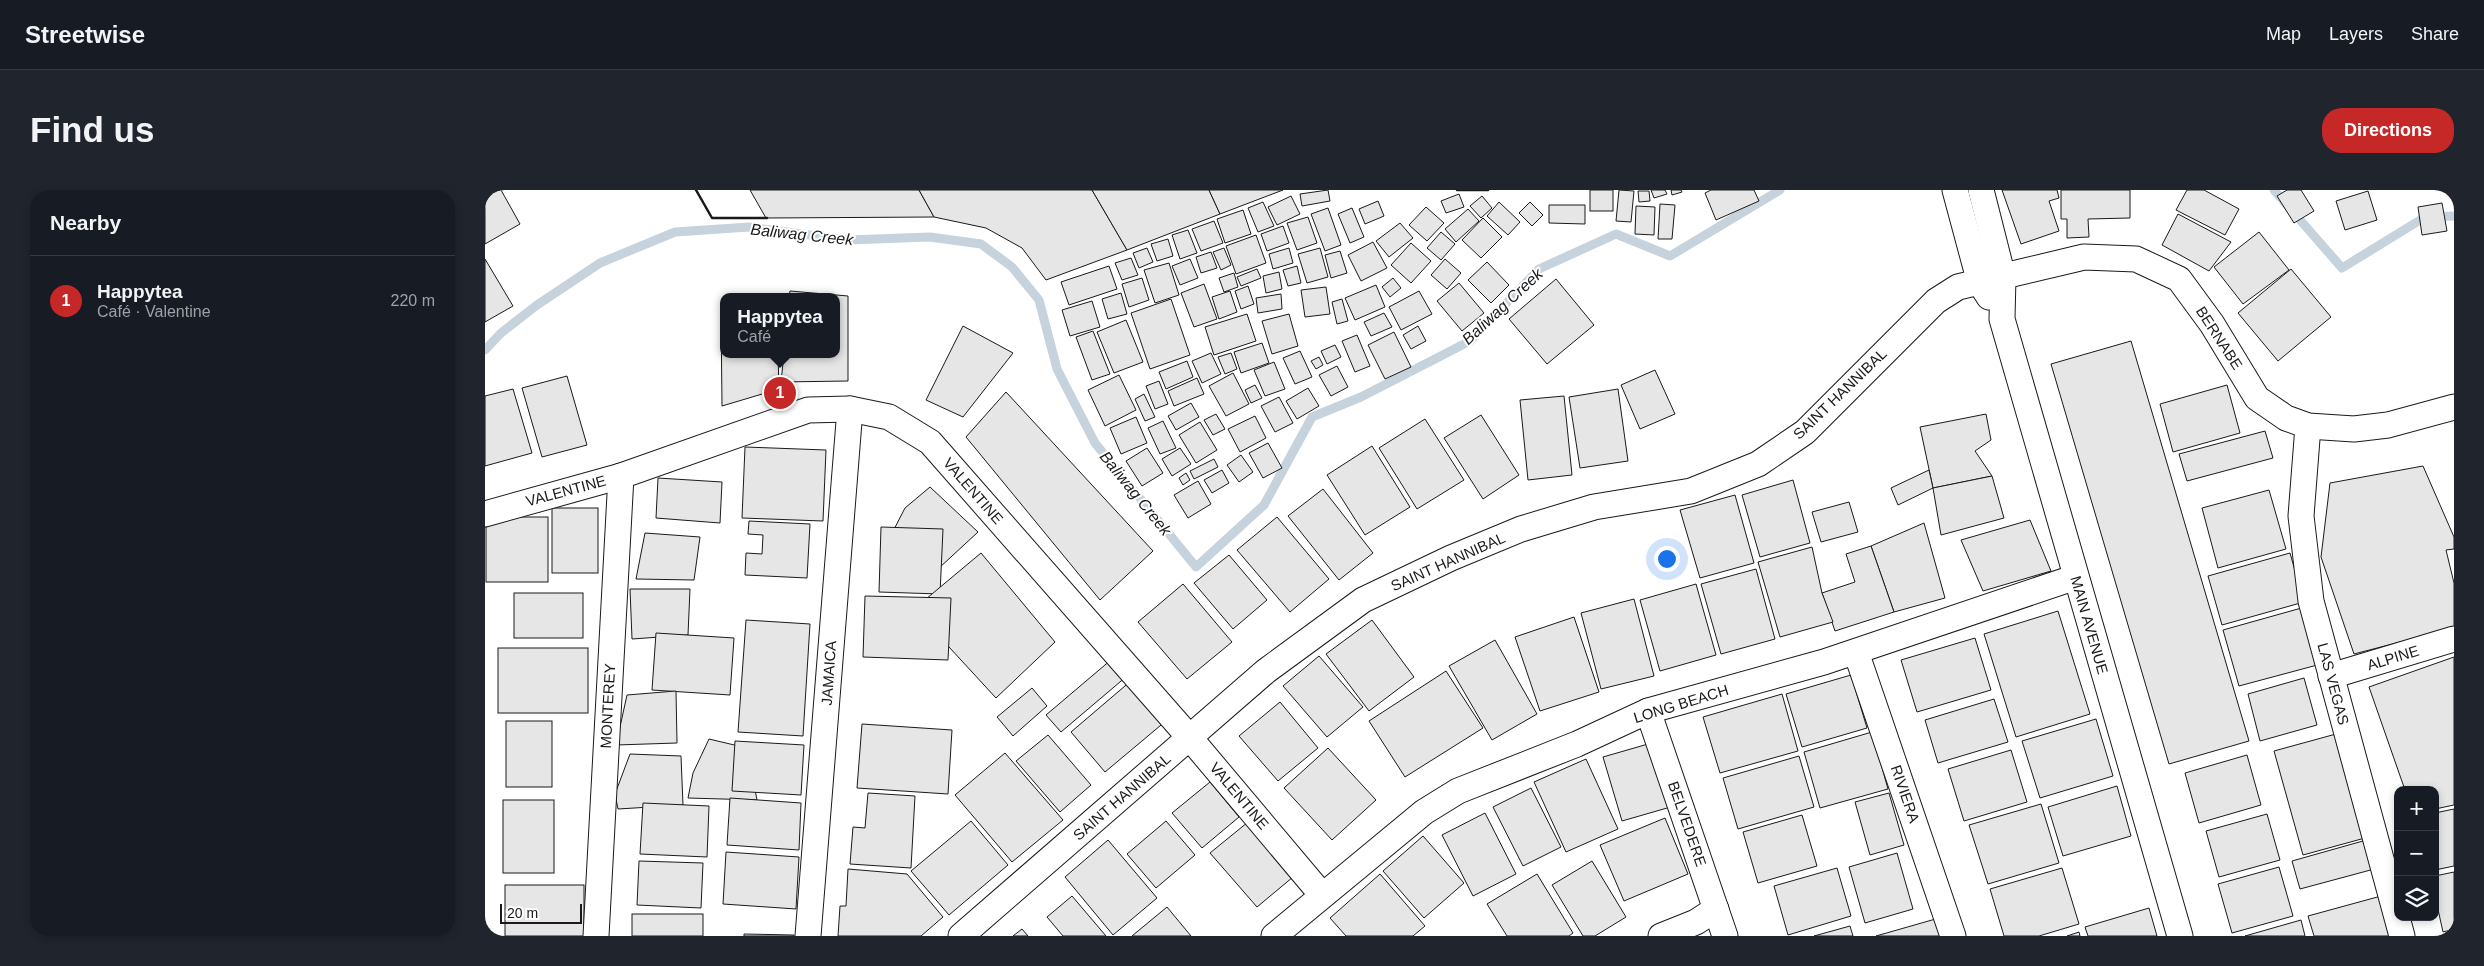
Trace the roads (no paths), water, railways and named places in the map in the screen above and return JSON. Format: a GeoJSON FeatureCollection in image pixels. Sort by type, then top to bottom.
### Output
{"type":"FeatureCollection","features":[{"type":"Feature","properties":{"kind":"street","name":"MAIN AVENUE"},"geometry":{"type":"LineString","coordinates":[[1955,190],[1991,280],[2075,577],[2180,936]]}},
{"type":"Feature","properties":{"kind":"street","name":"MAIN AVENUE"},"geometry":{"type":"LineString","coordinates":[[1981,190],[1991,280]]}},
{"type":"Feature","properties":{"kind":"street","name":"BERNABE"},"geometry":{"type":"LineString","coordinates":[[1991,280],[2084,257],[2136,259],[2179,279],[2212,324],[2257,398],[2286,418],[2308,426],[2355,429],[2388,425],[2454,407]]}},
{"type":"Feature","properties":{"kind":"street","name":"SAINT HANNIBAL"},"geometry":{"type":"LineString","coordinates":[[961,936],[1265,671],[1363,600],[1451,558],[1521,529],[1594,508],[1691,491],[1758,464],[1805,432],[1936,301],[1958,287],[1991,280]]}},
{"type":"Feature","properties":{"kind":"street","name":"VALENTINE"},"geometry":{"type":"LineString","coordinates":[[485,514],[621,476],[808,410],[850,409],[889,417],[930,442],[1190,738],[1322,895]]}},
{"type":"Feature","properties":{"kind":"street","name":"JAMAICA"},"geometry":{"type":"LineString","coordinates":[[809,936],[850,409]]}},
{"type":"Feature","properties":{"kind":"street","name":"LAS VEGAS"},"geometry":{"type":"LineString","coordinates":[[2308,426],[2301,516],[2311,601],[2402,936]]}},
{"type":"Feature","properties":{"kind":"street","name":"MONTEREY"},"geometry":{"type":"LineString","coordinates":[[595,936],[621,476]]}},
{"type":"Feature","properties":{"kind":"street","name":"LONG BEACH"},"geometry":{"type":"LineString","coordinates":[[1274,936],[1424,812],[1458,792],[1577,744],[1648,711],[1856,652],[2075,577]]}},
{"type":"Feature","properties":{"kind":"street","name":"ALPINE"},"geometry":{"type":"LineString","coordinates":[[2331,676],[2454,639]]}},
{"type":"Feature","properties":{"kind":"street","name":"RIVIERA"},"geometry":{"type":"LineString","coordinates":[[1856,652],[1953,936]]}},
{"type":"Feature","properties":{"kind":"street","name":"BELVEDERE"},"geometry":{"type":"LineString","coordinates":[[1648,711],[1725,936]]}},
{"type":"Feature","properties":{"kind":"street"},"geometry":{"type":"LineString","coordinates":[[1661,936],[1696,922],[1716,908]]}},
{"type":"Feature","properties":{"kind":"waterway","name":"Baliwag Creek"},"geometry":{"type":"LineString","coordinates":[[485,350],[501,333],[537,305],[600,263],[675,232],[749,227],[848,240],[930,237],[981,244],[1012,267],[1039,300],[1057,369],[1095,443],[1196,567],[1264,505],[1312,417],[1361,397],[1470,341],[1539,269],[1616,234],[1670,256],[1780,190]]}},
{"type":"Feature","properties":{"kind":"waterway","name":"Baliwag Creek"},"geometry":{"type":"LineString","coordinates":[[2274,190],[2342,268],[2425,217],[2454,216]]}},
{"type":"Feature","properties":{"kind":"place","name":"Happytea"},"geometry":{"type":"Point","coordinates":[780,393]}}]}
